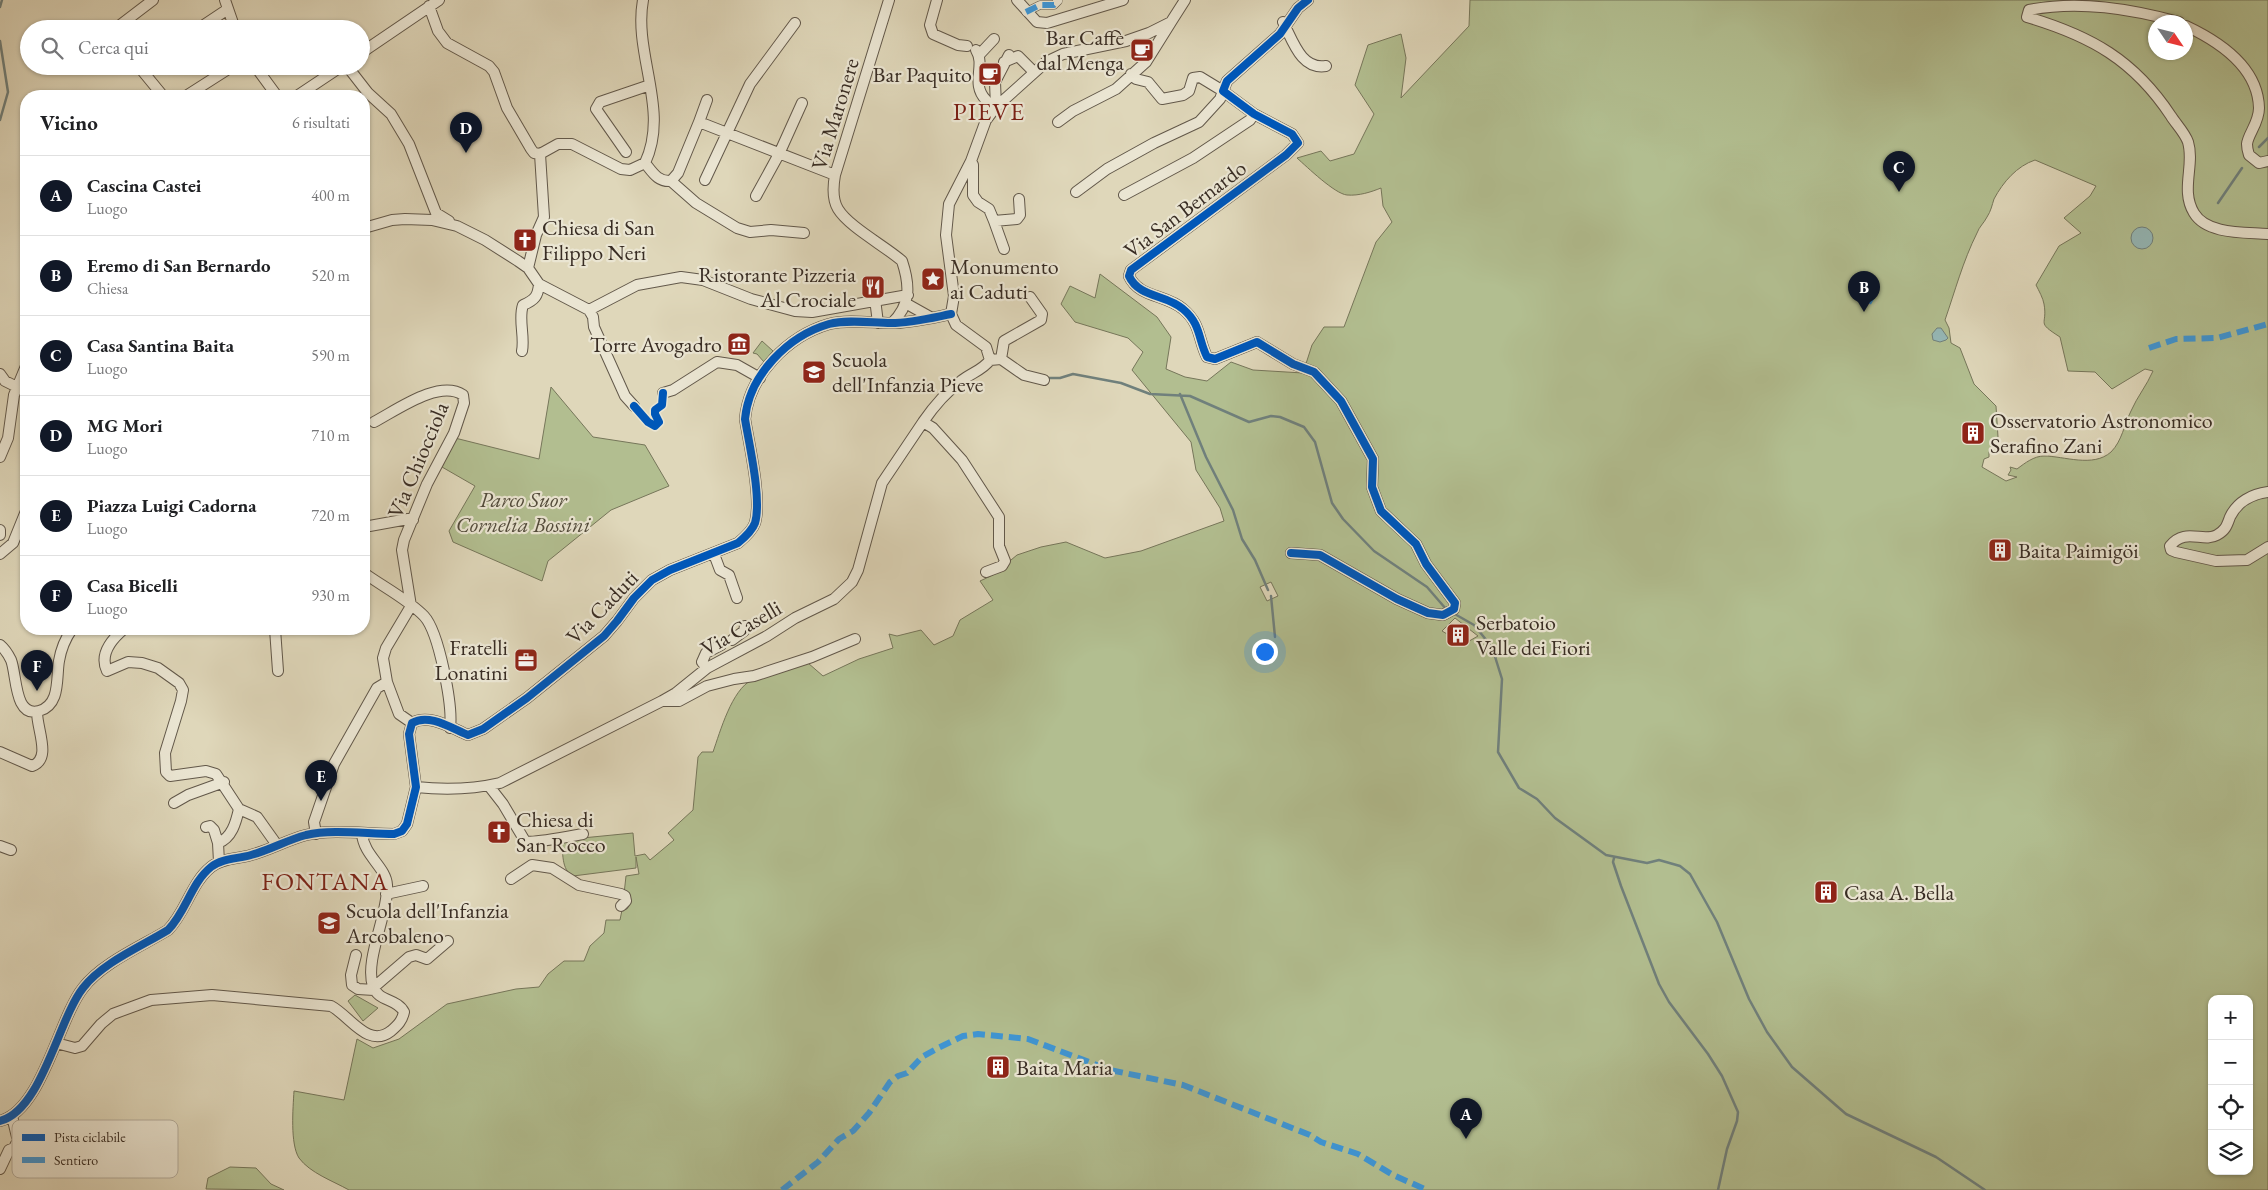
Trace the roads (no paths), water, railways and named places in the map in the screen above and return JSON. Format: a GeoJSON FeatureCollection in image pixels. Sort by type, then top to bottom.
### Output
{"type":"FeatureCollection","features":[{"type":"Feature","properties":{"kind":"street"},"geometry":{"type":"LineString","coordinates":[[127,20],[153,0]]}},
{"type":"Feature","properties":{"kind":"street"},"geometry":{"type":"LineString","coordinates":[[370,47],[439,0]]}},
{"type":"Feature","properties":{"kind":"street"},"geometry":{"type":"LineString","coordinates":[[430,6],[438,31],[447,43],[484,63],[494,72],[507,108],[534,153],[540,154],[558,144],[572,144],[621,169],[630,170],[645,163],[652,149],[654,133],[653,101],[644,52],[641,14],[643,0]]}},
{"type":"Feature","properties":{"kind":"street","name":"Via Maronere"},"geometry":{"type":"LineString","coordinates":[[889,0],[835,175],[833,189],[837,208],[844,217],[902,261],[906,272],[907,299]]}},
{"type":"Feature","properties":{"kind":"street"},"geometry":{"type":"LineString","coordinates":[[937,0],[930,25],[933,34],[974,50],[994,39]]}},
{"type":"Feature","properties":{"kind":"street"},"geometry":{"type":"LineString","coordinates":[[1017,0],[1037,22],[1047,23],[1123,0]]}},
{"type":"Feature","properties":{"kind":"street"},"geometry":{"type":"LineString","coordinates":[[1058,122],[1073,111],[1116,89],[1130,74],[1146,62],[1185,0]]}},
{"type":"Feature","properties":{"kind":"street"},"geometry":{"type":"LineString","coordinates":[[1076,192],[1107,169],[1154,143],[1199,122],[1220,99],[1227,81],[1280,34],[1283,22],[1308,0]]}},
{"type":"Feature","properties":{"kind":"street"},"geometry":{"type":"LineString","coordinates":[[1026,12],[1040,5],[1054,5],[1058,1]]}},
{"type":"Feature","properties":{"kind":"street"},"geometry":{"type":"LineString","coordinates":[[208,20],[226,4],[232,20]]}},
{"type":"Feature","properties":{"kind":"street"},"geometry":{"type":"LineString","coordinates":[[2149,15],[2088,5],[2029,10],[2027,17],[2080,35],[2128,65],[2147,84],[2188,140],[2190,163],[2187,182],[2188,198],[2194,213],[2202,222],[2227,231],[2268,234]]}},
{"type":"Feature","properties":{"kind":"street"},"geometry":{"type":"LineString","coordinates":[[1044,380],[1024,375],[995,359],[986,347],[956,325],[951,314],[954,296],[946,235],[946,218],[949,204],[971,161],[986,120],[996,107],[1046,62],[1064,54],[1126,41],[1171,22]]}},
{"type":"Feature","properties":{"kind":"street"},"geometry":{"type":"LineString","coordinates":[[1283,22],[1303,59],[1310,65],[1326,66]]}},
{"type":"Feature","properties":{"kind":"street"},"geometry":{"type":"LineString","coordinates":[[705,180],[750,84],[795,23]]}},
{"type":"Feature","properties":{"kind":"street"},"geometry":{"type":"LineString","coordinates":[[2193,30],[2223,48],[2244,67],[2254,84],[2259,108],[2255,128],[2247,144],[2249,155],[2259,163],[2268,161]]}},
{"type":"Feature","properties":{"kind":"street"},"geometry":{"type":"LineString","coordinates":[[974,50],[979,92],[986,100],[986,120]]}},
{"type":"Feature","properties":{"kind":"street"},"geometry":{"type":"LineString","coordinates":[[996,107],[995,82],[1006,59],[1018,56],[1034,72]]}},
{"type":"Feature","properties":{"kind":"street","name":"Via San Bernardo"},"geometry":{"type":"LineString","coordinates":[[1130,74],[1136,79],[1148,82],[1162,99],[1183,95],[1189,91],[1193,78],[1200,77],[1254,114],[1292,134],[1298,143],[1286,155],[1137,265],[1131,270],[1129,276],[1136,288],[1183,309],[1197,325],[1207,357],[1214,359],[1257,342],[1293,364],[1314,372],[1341,401],[1373,459],[1372,487],[1381,512],[1416,544],[1426,564],[1455,603],[1454,609],[1443,615],[1428,613],[1397,599],[1320,555],[1303,552],[1291,553]]}},
{"type":"Feature","properties":{"kind":"street"},"geometry":{"type":"LineString","coordinates":[[146,75],[158,90]]}},
{"type":"Feature","properties":{"kind":"street"},"geometry":{"type":"LineString","coordinates":[[195,90],[219,75]]}},
{"type":"Feature","properties":{"kind":"street"},"geometry":{"type":"LineString","coordinates":[[261,75],[272,90]]}},
{"type":"Feature","properties":{"kind":"street"},"geometry":{"type":"LineString","coordinates":[[314,90],[331,75]]}},
{"type":"Feature","properties":{"kind":"street"},"geometry":{"type":"LineString","coordinates":[[354,75],[366,90]]}},
{"type":"Feature","properties":{"kind":"street"},"geometry":{"type":"LineString","coordinates":[[626,152],[596,109],[600,102],[650,85]]}},
{"type":"Feature","properties":{"kind":"street"},"geometry":{"type":"LineString","coordinates":[[370,95],[391,114],[409,144],[436,213],[518,261],[530,264],[544,286],[589,310],[593,317],[594,327],[625,396],[648,422],[655,426],[659,422],[655,414],[656,410],[662,405],[663,393],[673,390],[717,362],[737,365],[760,378]]}},
{"type":"Feature","properties":{"kind":"street"},"geometry":{"type":"LineString","coordinates":[[671,181],[678,173],[708,100]]}},
{"type":"Feature","properties":{"kind":"street"},"geometry":{"type":"LineString","coordinates":[[756,196],[779,154],[802,103]]}},
{"type":"Feature","properties":{"kind":"street","name":"Via San Bernardo"},"geometry":{"type":"LineString","coordinates":[[1124,195],[1193,158],[1250,120],[1254,114]]}},
{"type":"Feature","properties":{"kind":"street"},"geometry":{"type":"LineString","coordinates":[[699,122],[835,175]]}},
{"type":"Feature","properties":{"kind":"street"},"geometry":{"type":"LineString","coordinates":[[530,264],[536,236],[544,217],[540,154]]}},
{"type":"Feature","properties":{"kind":"street"},"geometry":{"type":"LineString","coordinates":[[971,161],[973,165],[973,195],[978,202],[989,209],[1004,249]]}},
{"type":"Feature","properties":{"kind":"street"},"geometry":{"type":"LineString","coordinates":[[645,163],[657,178],[671,181],[696,203],[737,228],[750,232],[771,230],[804,233]]}},
{"type":"Feature","properties":{"kind":"street"},"geometry":{"type":"LineString","coordinates":[[994,221],[1017,219],[1020,215],[1019,199]]}},
{"type":"Feature","properties":{"kind":"street"},"geometry":{"type":"LineString","coordinates":[[370,226],[392,220],[446,222],[457,226]]}},
{"type":"Feature","properties":{"kind":"street"},"geometry":{"type":"LineString","coordinates":[[589,310],[637,285],[681,277],[703,280],[750,299],[794,311],[812,312],[875,299],[907,299],[932,318]]}},
{"type":"Feature","properties":{"kind":"street"},"geometry":{"type":"LineString","coordinates":[[522,351],[524,341],[521,310],[523,305],[532,301],[544,286]]}},
{"type":"Feature","properties":{"kind":"street"},"geometry":{"type":"LineString","coordinates":[[995,359],[1004,341],[1041,320],[1042,314],[1030,297]]}},
{"type":"Feature","properties":{"kind":"street"},"geometry":{"type":"LineString","coordinates":[[875,299],[878,323]]}},
{"type":"Feature","properties":{"kind":"street"},"geometry":{"type":"LineString","coordinates":[[892,323],[900,315],[907,299]]}},
{"type":"Feature","properties":{"kind":"street","name":"Via Caduti"},"geometry":{"type":"LineString","coordinates":[[412,723],[419,719],[428,719],[468,734],[483,729],[534,692],[604,636],[634,598],[652,580],[670,570],[738,543],[755,524],[757,508],[745,418],[751,394],[760,378],[786,346],[807,334],[831,324],[892,323],[951,314]]}},
{"type":"Feature","properties":{"kind":"street","name":"Via Caselli"},"geometry":{"type":"LineString","coordinates":[[416,787],[432,789],[489,786],[500,782],[662,701],[676,693],[707,668],[767,636],[795,618],[834,599],[852,582],[858,570],[882,483],[936,403],[961,381],[995,359]]}},
{"type":"Feature","properties":{"kind":"street"},"geometry":{"type":"LineString","coordinates":[[0,374],[5,381],[17,387]]}},
{"type":"Feature","properties":{"kind":"street"},"geometry":{"type":"LineString","coordinates":[[0,457],[8,438],[14,395],[20,380]]}},
{"type":"Feature","properties":{"kind":"street","name":"Via Chiocciola"},"geometry":{"type":"LineString","coordinates":[[374,422],[432,392],[444,389],[456,390],[463,395],[464,403],[454,433],[427,484],[404,540],[402,550],[411,606]]}},
{"type":"Feature","properties":{"kind":"street"},"geometry":{"type":"LineString","coordinates":[[923,422],[933,428],[962,460],[999,517],[1000,546],[1006,560],[1002,566],[986,572]]}},
{"type":"Feature","properties":{"kind":"street"},"geometry":{"type":"LineString","coordinates":[[2268,492],[2253,495],[2237,506],[2227,528],[2215,537],[2177,538],[2170,546],[2171,550],[2176,552],[2216,561],[2247,560],[2268,547]]}},
{"type":"Feature","properties":{"kind":"street"},"geometry":{"type":"LineString","coordinates":[[370,526],[408,519],[413,520]]}},
{"type":"Feature","properties":{"kind":"street"},"geometry":{"type":"LineString","coordinates":[[0,554],[13,543],[20,526]]}},
{"type":"Feature","properties":{"kind":"street"},"geometry":{"type":"LineString","coordinates":[[0,530],[0,535]]}},
{"type":"Feature","properties":{"kind":"street"},"geometry":{"type":"LineString","coordinates":[[714,554],[720,570],[729,575],[737,598]]}},
{"type":"Feature","properties":{"kind":"street"},"geometry":{"type":"LineString","coordinates":[[370,578],[425,617],[437,642],[451,715],[450,728]]}},
{"type":"Feature","properties":{"kind":"street"},"geometry":{"type":"LineString","coordinates":[[0,1121],[12,1116],[28,1099],[83,988],[98,972],[168,930],[177,921],[204,874],[219,862],[255,854],[276,844],[316,834],[394,834],[402,831],[407,824],[416,787],[409,734],[412,723],[399,714],[387,682],[383,658],[386,648],[411,606]]}},
{"type":"Feature","properties":{"kind":"street"},"geometry":{"type":"LineString","coordinates":[[732,640],[744,631],[745,626]]}},
{"type":"Feature","properties":{"kind":"street"},"geometry":{"type":"LineString","coordinates":[[0,645],[11,661],[21,704],[26,710],[37,712],[46,708],[56,692],[59,660],[64,641],[68,635]]}},
{"type":"Feature","properties":{"kind":"street"},"geometry":{"type":"LineString","coordinates":[[117,635],[104,657],[107,671],[128,662],[142,663],[158,668],[179,683],[183,690],[165,752],[166,772],[170,776],[212,771],[224,782],[239,809],[257,817],[276,844]]}},
{"type":"Feature","properties":{"kind":"street"},"geometry":{"type":"LineString","coordinates":[[275,635],[278,671]]}},
{"type":"Feature","properties":{"kind":"street"},"geometry":{"type":"LineString","coordinates":[[662,701],[679,700],[707,686],[754,676],[812,657],[855,639]]}},
{"type":"Feature","properties":{"kind":"street"},"geometry":{"type":"LineString","coordinates":[[707,668],[702,662],[706,653],[721,646]]}},
{"type":"Feature","properties":{"kind":"street"},"geometry":{"type":"LineString","coordinates":[[316,834],[314,822],[334,764],[377,688],[387,682]]}},
{"type":"Feature","properties":{"kind":"street"},"geometry":{"type":"LineString","coordinates":[[0,752],[32,766],[43,758],[37,726],[37,712]]}},
{"type":"Feature","properties":{"kind":"street"},"geometry":{"type":"LineString","coordinates":[[174,803],[188,795],[224,782]]}},
{"type":"Feature","properties":{"kind":"street"},"geometry":{"type":"LineString","coordinates":[[489,786],[503,804],[525,841],[531,843],[568,835],[583,834]]}},
{"type":"Feature","properties":{"kind":"street"},"geometry":{"type":"LineString","coordinates":[[218,843],[225,841],[234,826],[239,809]]}},
{"type":"Feature","properties":{"kind":"street"},"geometry":{"type":"LineString","coordinates":[[206,827],[210,826],[214,830],[218,843],[219,862]]}},
{"type":"Feature","properties":{"kind":"street"},"geometry":{"type":"LineString","coordinates":[[56,1043],[75,1048],[82,1046],[101,1024],[113,1014],[151,1000],[212,995],[331,1006],[340,1010],[366,1034],[376,1038],[385,1036],[402,1019],[404,1012],[398,1004],[382,998],[373,989],[371,982],[374,952],[386,894],[385,877],[363,845],[362,834]]}},
{"type":"Feature","properties":{"kind":"street"},"geometry":{"type":"LineString","coordinates":[[0,846],[11,850]]}},
{"type":"Feature","properties":{"kind":"street"},"geometry":{"type":"LineString","coordinates":[[511,879],[532,865],[552,868],[579,885],[625,896],[626,901],[621,906]]}},
{"type":"Feature","properties":{"kind":"street"},"geometry":{"type":"LineString","coordinates":[[386,894],[423,886]]}},
{"type":"Feature","properties":{"kind":"street"},"geometry":{"type":"LineString","coordinates":[[356,955],[351,975],[352,985],[358,989],[373,989],[409,957],[413,955],[427,959],[448,941]]}},
{"type":"Feature","properties":{"kind":"street"},"geometry":{"type":"LineString","coordinates":[[12,1116],[13,1120]]}},
{"type":"Feature","properties":{"kind":"street"},"geometry":{"type":"LineString","coordinates":[[0,1169],[9,1150],[12,1149]]}},
{"type":"Feature","properties":{"kind":"water"},"geometry":{"type":"Polygon","coordinates":[[[2142,227],[2150,230],[2153,238],[2150,246],[2142,249],[2134,246],[2131,238],[2134,230],[2142,227]]]}},
{"type":"Feature","properties":{"kind":"water"},"geometry":{"type":"Polygon","coordinates":[[[1937,328],[1941,328],[1948,338],[1946,340],[1940,342],[1933,340],[1932,334],[1937,328]]]}},
{"type":"Feature","properties":{"kind":"waterway"},"geometry":{"type":"LineString","coordinates":[[0,7],[2,0]]}},
{"type":"Feature","properties":{"kind":"waterway"},"geometry":{"type":"LineString","coordinates":[[0,41],[8,92],[0,120]]}},
{"type":"Feature","properties":{"kind":"waterway"},"geometry":{"type":"LineString","coordinates":[[2259,147],[2268,138]]}},
{"type":"Feature","properties":{"kind":"waterway"},"geometry":{"type":"LineString","coordinates":[[2218,203],[2242,168]]}},
{"type":"Feature","properties":{"kind":"waterway"},"geometry":{"type":"LineString","coordinates":[[1046,378],[1060,378],[1073,374],[1121,383],[1150,394],[1190,396],[1249,422],[1271,416],[1280,417],[1304,427],[1315,442],[1332,503],[1343,519],[1374,551],[1427,587],[1446,609]]}},
{"type":"Feature","properties":{"kind":"waterway"},"geometry":{"type":"LineString","coordinates":[[1180,394],[1206,457],[1233,510],[1242,539],[1255,560],[1268,590]]}},
{"type":"Feature","properties":{"kind":"waterway"},"geometry":{"type":"LineString","coordinates":[[1271,596],[1275,637]]}},
{"type":"Feature","properties":{"kind":"waterway"},"geometry":{"type":"LineString","coordinates":[[1453,613],[1474,625],[1492,647],[1502,679],[1498,752],[1519,788],[1537,799],[1555,818],[1606,855],[1647,863],[1659,860],[1680,866],[1690,874],[1717,922],[1749,999],[1767,1032],[1792,1067],[1846,1114],[1936,1157],[1985,1190]]}},
{"type":"Feature","properties":{"kind":"waterway"},"geometry":{"type":"LineString","coordinates":[[1614,858],[1613,862],[1621,886],[1659,984],[1669,1002],[1722,1076],[1738,1112],[1718,1190]]}},
{"type":"Feature","properties":{"kind":"tunnel"},"geometry":{"type":"LineString","coordinates":[[1865,298],[1876,304]]}},
{"type":"Feature","properties":{"kind":"place","name":"Bar Caffè dal Menga"},"geometry":{"type":"Point","coordinates":[1142,50]}},
{"type":"Feature","properties":{"kind":"place","name":"Bar Paquito"},"geometry":{"type":"Point","coordinates":[990,74]}},
{"type":"Feature","properties":{"kind":"place","name":"MG Mori"},"geometry":{"type":"Point","coordinates":[466,153]}},
{"type":"Feature","properties":{"kind":"place","name":"Casa Santina Baita"},"geometry":{"type":"Point","coordinates":[1899,192]}},
{"type":"Feature","properties":{"kind":"place","name":"Chiesa di San Filippo Neri"},"geometry":{"type":"Point","coordinates":[525,240]}},
{"type":"Feature","properties":{"kind":"place","name":"Monumento ai Caduti"},"geometry":{"type":"Point","coordinates":[933,279]}},
{"type":"Feature","properties":{"kind":"place","name":"Ristorante Pizzeria Al Crociale"},"geometry":{"type":"Point","coordinates":[873,287]}},
{"type":"Feature","properties":{"kind":"place","name":"Eremo di San Bernardo"},"geometry":{"type":"Point","coordinates":[1864,312]}},
{"type":"Feature","properties":{"kind":"place","name":"Torre Avogadro"},"geometry":{"type":"Point","coordinates":[739,344]}},
{"type":"Feature","properties":{"kind":"place","name":"Scuola dell'Infanzia Pieve"},"geometry":{"type":"Point","coordinates":[814,372]}},
{"type":"Feature","properties":{"kind":"place","name":"Osservatorio Astronomico Serafino Zani"},"geometry":{"type":"Point","coordinates":[1973,433]}},
{"type":"Feature","properties":{"kind":"place","name":"Baita Paimigöi"},"geometry":{"type":"Point","coordinates":[2000,550]}},
{"type":"Feature","properties":{"kind":"place","name":"Serbatoio Valle dei Fiori"},"geometry":{"type":"Point","coordinates":[1458,635]}},
{"type":"Feature","properties":{"kind":"place","name":"Fratelli Lonatini"},"geometry":{"type":"Point","coordinates":[526,660]}},
{"type":"Feature","properties":{"kind":"place","name":"Casa Bicelli"},"geometry":{"type":"Point","coordinates":[37,691]}},
{"type":"Feature","properties":{"kind":"place","name":"Piazza Luigi Cadorna"},"geometry":{"type":"Point","coordinates":[321,801]}},
{"type":"Feature","properties":{"kind":"place","name":"Chiesa di San Rocco"},"geometry":{"type":"Point","coordinates":[499,832]}},
{"type":"Feature","properties":{"kind":"place","name":"Casa A. Bella"},"geometry":{"type":"Point","coordinates":[1826,892]}},
{"type":"Feature","properties":{"kind":"place","name":"Scuola dell'Infanzia Arcobaleno"},"geometry":{"type":"Point","coordinates":[329,923]}},
{"type":"Feature","properties":{"kind":"place","name":"Baita Maria"},"geometry":{"type":"Point","coordinates":[998,1067]}},
{"type":"Feature","properties":{"kind":"place","name":"Cascina Castei"},"geometry":{"type":"Point","coordinates":[1466,1139]}},
{"type":"Feature","properties":{"kind":"district","name":"PIEVE"},"geometry":{"type":"Point","coordinates":[989,111]}},
{"type":"Feature","properties":{"kind":"district","name":"FONTANA"},"geometry":{"type":"Point","coordinates":[325,881]}},
{"type":"Feature","properties":{"kind":"park label","name":"Parco Suor Cornelia Bossini"},"geometry":{"type":"Point","coordinates":[523,512]}}]}
